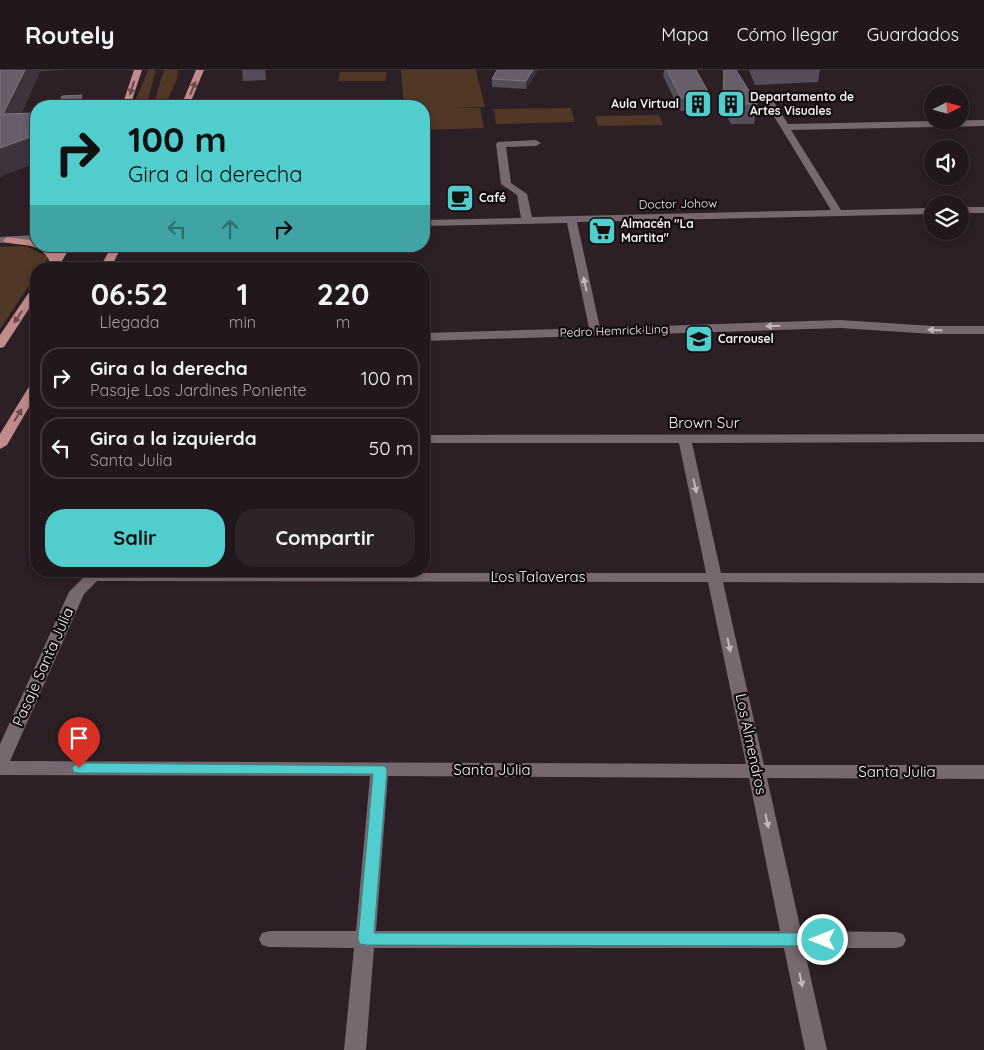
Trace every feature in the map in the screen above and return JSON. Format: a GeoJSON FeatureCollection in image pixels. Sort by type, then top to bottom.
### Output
{"type":"FeatureCollection","features":[{"type":"Feature","properties":{"kind":"main road"},"geometry":{"type":"LineString","coordinates":[[128,100],[138,70]]}},
{"type":"Feature","properties":{"kind":"main road"},"geometry":{"type":"LineString","coordinates":[[188,100],[200,70]]}},
{"type":"Feature","properties":{"kind":"main road"},"geometry":{"type":"LineString","coordinates":[[4,240],[30,243]]}},
{"type":"Feature","properties":{"kind":"main road"},"geometry":{"type":"LineString","coordinates":[[0,344],[30,299]]}},
{"type":"Feature","properties":{"kind":"main road"},"geometry":{"type":"LineString","coordinates":[[0,445],[30,395]]}},
{"type":"Feature","properties":{"kind":"street"},"geometry":{"type":"LineString","coordinates":[[765,95],[838,213]]}},
{"type":"Feature","properties":{"kind":"street"},"geometry":{"type":"LineString","coordinates":[[785,127],[984,123]]}},
{"type":"Feature","properties":{"kind":"street"},"geometry":{"type":"LineString","coordinates":[[527,220],[522,194],[506,184],[501,144],[536,143]]}},
{"type":"Feature","properties":{"kind":"street"},"geometry":{"type":"LineString","coordinates":[[969,210],[984,210]]}},
{"type":"Feature","properties":{"kind":"street","name":"Doctor Johow"},"geometry":{"type":"LineString","coordinates":[[430,223],[924,211]]}},
{"type":"Feature","properties":{"kind":"street"},"geometry":{"type":"LineString","coordinates":[[571,219],[595,331]]}},
{"type":"Feature","properties":{"kind":"street"},"geometry":{"type":"LineString","coordinates":[[0,232],[30,231]]}},
{"type":"Feature","properties":{"kind":"street"},"geometry":{"type":"LineString","coordinates":[[4,240],[30,238]]}},
{"type":"Feature","properties":{"kind":"street","name":"Pedro Hemrick Ling"},"geometry":{"type":"LineString","coordinates":[[430,337],[840,324],[932,330],[984,330]]}},
{"type":"Feature","properties":{"kind":"street","name":"Brown Sur"},"geometry":{"type":"LineString","coordinates":[[430,440],[984,438]]}},
{"type":"Feature","properties":{"kind":"street","name":"Los Almendros"},"geometry":{"type":"LineString","coordinates":[[685,439],[816,1050]]}},
{"type":"Feature","properties":{"kind":"street","name":"Pasaje Santa Julia"},"geometry":{"type":"LineString","coordinates":[[0,763],[77,592],[92,577]]}},
{"type":"Feature","properties":{"kind":"street","name":"Los Talaveras"},"geometry":{"type":"LineString","coordinates":[[430,577],[984,578]]}},
{"type":"Feature","properties":{"kind":"street","name":"Santa Julia"},"geometry":{"type":"LineString","coordinates":[[0,768],[984,772]]}},
{"type":"Feature","properties":{"kind":"street"},"geometry":{"type":"LineString","coordinates":[[355,1050],[380,770]]}},
{"type":"Feature","properties":{"kind":"street"},"geometry":{"type":"LineString","coordinates":[[269,939],[896,940]]}},
{"type":"Feature","properties":{"kind":"shaded area"},"geometry":{"type":"Polygon","coordinates":[[[148,70],[156,70],[148,100],[136,100],[148,70]]]}},
{"type":"Feature","properties":{"kind":"shaded area"},"geometry":{"type":"Polygon","coordinates":[[[164,70],[178,70],[177,79],[168,100],[155,100],[164,70]]]}},
{"type":"Feature","properties":{"kind":"shaded area"},"geometry":{"type":"Polygon","coordinates":[[[401,70],[476,70],[485,107],[452,108],[480,108],[484,128],[430,130],[430,100],[404,100],[401,70]]]}},
{"type":"Feature","properties":{"kind":"shaded area"},"geometry":{"type":"Polygon","coordinates":[[[340,72],[387,72],[385,81],[338,81],[340,72]]]}},
{"type":"Feature","properties":{"kind":"shaded area"},"geometry":{"type":"Polygon","coordinates":[[[571,108],[575,122],[496,124],[494,109],[571,108]]]}},
{"type":"Feature","properties":{"kind":"shaded area"},"geometry":{"type":"Polygon","coordinates":[[[659,115],[663,125],[598,126],[595,116],[659,115]]]}},
{"type":"Feature","properties":{"kind":"shaded area"},"geometry":{"type":"Polygon","coordinates":[[[26,246],[30,248],[30,252],[39,252],[49,257],[45,262],[30,262],[30,284],[0,329],[0,247],[26,246]]]}},
{"type":"Feature","properties":{"kind":"building"},"geometry":{"type":"Polygon","coordinates":[[[0,70],[25,70],[3,114],[30,113],[30,137],[0,148],[0,70]]]}},
{"type":"Feature","properties":{"kind":"building"},"geometry":{"type":"Polygon","coordinates":[[[497,70],[533,70],[526,81],[492,79],[497,70]]]}},
{"type":"Feature","properties":{"kind":"building"},"geometry":{"type":"Polygon","coordinates":[[[667,70],[696,70],[711,97],[681,98],[667,70]]]}},
{"type":"Feature","properties":{"kind":"building"},"geometry":{"type":"Polygon","coordinates":[[[724,70],[736,70],[757,104],[733,104],[724,89],[724,70]]]}},
{"type":"Feature","properties":{"kind":"building"},"geometry":{"type":"Polygon","coordinates":[[[82,95],[80,100],[60,100],[62,96],[82,95]]]}},
{"type":"Feature","properties":{"kind":"place","name":"Aula Virtual"},"geometry":{"type":"Point","coordinates":[698,104]}},
{"type":"Feature","properties":{"kind":"place","name":"Departamento de Artes Visuales"},"geometry":{"type":"Point","coordinates":[731,104]}},
{"type":"Feature","properties":{"kind":"place","name":"Café"},"geometry":{"type":"Point","coordinates":[460,198]}},
{"type":"Feature","properties":{"kind":"place","name":"Almacén \"La Martita\""},"geometry":{"type":"Point","coordinates":[602,231]}},
{"type":"Feature","properties":{"kind":"place","name":"Carrousel"},"geometry":{"type":"Point","coordinates":[699,339]}},
{"type":"Feature","properties":{"kind":"route"},"geometry":{"type":"LineString","coordinates":[[79,768],[380,770],[366,939],[823,940]]}}]}
